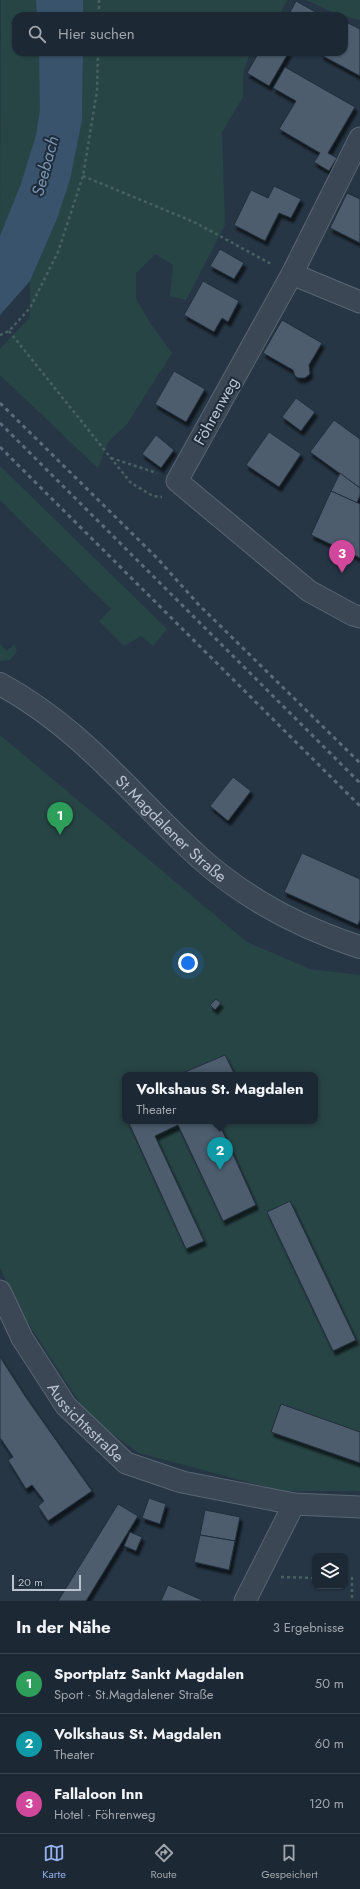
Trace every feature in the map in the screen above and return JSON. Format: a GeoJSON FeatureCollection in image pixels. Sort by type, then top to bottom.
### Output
{"type":"FeatureCollection","features":[{"type":"Feature","properties":{"kind":"street","name":"Föhrenweg"},"geometry":{"type":"LineString","coordinates":[[177,481],[292,274],[360,138]]}},
{"type":"Feature","properties":{"kind":"street"},"geometry":{"type":"LineString","coordinates":[[292,274],[360,302]]}},
{"type":"Feature","properties":{"kind":"street"},"geometry":{"type":"LineString","coordinates":[[177,481],[309,591],[353,615],[360,616]]}},
{"type":"Feature","properties":{"kind":"street","name":"St.Magdalener Straße"},"geometry":{"type":"LineString","coordinates":[[0,684],[44,711],[88,747],[200,858],[232,883],[268,908],[302,926],[360,947]]}},
{"type":"Feature","properties":{"kind":"street","name":"Aussichtsstraße"},"geometry":{"type":"LineString","coordinates":[[0,1291],[22,1338],[66,1406],[126,1463],[182,1482],[294,1504],[360,1507]]}},
{"type":"Feature","properties":{"kind":"street"},"geometry":{"type":"LineString","coordinates":[[245,1601],[294,1504]]}},
{"type":"Feature","properties":{"kind":"path"},"geometry":{"type":"LineString","coordinates":[[99,0],[99,12]]}},
{"type":"Feature","properties":{"kind":"path"},"geometry":{"type":"LineString","coordinates":[[0,335],[9,331],[30,308],[58,252],[83,176],[96,90],[98,56]]}},
{"type":"Feature","properties":{"kind":"path"},"geometry":{"type":"LineString","coordinates":[[83,176],[194,222],[292,274]]}},
{"type":"Feature","properties":{"kind":"path"},"geometry":{"type":"LineString","coordinates":[[9,331],[111,458],[132,483],[153,496],[166,498],[177,481],[111,458]]}},
{"type":"Feature","properties":{"kind":"path"},"geometry":{"type":"LineString","coordinates":[[257,1577],[312,1578]]}},
{"type":"Feature","properties":{"kind":"path"},"geometry":{"type":"LineString","coordinates":[[348,1578],[352,1578],[352,1601]]}},
{"type":"Feature","properties":{"kind":"green space"},"geometry":{"type":"Polygon","coordinates":[[[1,0],[36,0],[37,12],[12,12],[12,56],[39,56],[41,96],[38,126],[30,159],[19,191],[0,236],[1,0]]]}},
{"type":"Feature","properties":{"kind":"green space"},"geometry":{"type":"Polygon","coordinates":[[[83,0],[287,0],[281,12],[83,12],[83,0]]]}},
{"type":"Feature","properties":{"kind":"green space"},"geometry":{"type":"Polygon","coordinates":[[[306,0],[360,0],[360,20],[348,17],[348,12],[332,12],[306,0]]]}},
{"type":"Feature","properties":{"kind":"green space"},"geometry":{"type":"Polygon","coordinates":[[[83,56],[249,56],[243,74],[243,97],[222,132],[225,225],[186,300],[170,296],[173,265],[155,254],[136,273],[136,298],[150,323],[172,353],[127,424],[108,442],[98,468],[0,375],[0,349],[30,317],[30,281],[57,219],[70,180],[82,120],[83,56]]]}},
{"type":"Feature","properties":{"kind":"green space"},"geometry":{"type":"Polygon","coordinates":[[[0,466],[167,629],[153,646],[141,636],[124,646],[99,621],[111,609],[0,500],[0,466]]]}},
{"type":"Feature","properties":{"kind":"green space"},"geometry":{"type":"Polygon","coordinates":[[[0,644],[7,651],[14,644],[17,651],[10,660],[0,661],[0,644]]]}},
{"type":"Feature","properties":{"kind":"green space"},"geometry":{"type":"Polygon","coordinates":[[[0,735],[247,942],[310,969],[360,975],[360,1432],[281,1404],[271,1432],[360,1463],[360,1491],[281,1491],[139,1453],[89,1417],[20,1311],[0,1268],[0,735]]]}},
{"type":"Feature","properties":{"kind":"water"},"geometry":{"type":"Polygon","coordinates":[[[36,0],[83,0],[83,12],[37,12],[36,0]]]}},
{"type":"Feature","properties":{"kind":"water","name":"Seebach"},"geometry":{"type":"Polygon","coordinates":[[[39,56],[83,56],[82,120],[70,180],[57,219],[30,281],[0,315],[0,236],[21,184],[36,135],[40,109],[39,56]]]}},
{"type":"Feature","properties":{"kind":"building"},"geometry":{"type":"Polygon","coordinates":[[[296,1],[315,12],[290,12],[296,1]]]}},
{"type":"Feature","properties":{"kind":"building"},"geometry":{"type":"Polygon","coordinates":[[[348,23],[360,29],[360,76],[323,56],[348,56],[348,23]]]}},
{"type":"Feature","properties":{"kind":"building"},"geometry":{"type":"Polygon","coordinates":[[[257,56],[287,56],[269,86],[247,73],[257,56]]]}},
{"type":"Feature","properties":{"kind":"building"},"geometry":{"type":"Polygon","coordinates":[[[285,67],[355,107],[328,153],[337,158],[329,171],[314,162],[320,153],[279,129],[296,101],[273,88],[285,67]]]}},
{"type":"Feature","properties":{"kind":"building"},"geometry":{"type":"Polygon","coordinates":[[[274,186],[301,199],[291,218],[279,213],[265,241],[234,225],[251,190],[268,198],[274,186]]]}},
{"type":"Feature","properties":{"kind":"building"},"geometry":{"type":"Polygon","coordinates":[[[347,193],[360,199],[360,243],[330,228],[347,193]]]}},
{"type":"Feature","properties":{"kind":"building"},"geometry":{"type":"Polygon","coordinates":[[[220,249],[244,263],[234,279],[210,266],[220,249]]]}},
{"type":"Feature","properties":{"kind":"building"},"geometry":{"type":"Polygon","coordinates":[[[203,281],[239,301],[228,322],[222,318],[214,332],[184,315],[203,281]]]}},
{"type":"Feature","properties":{"kind":"building"},"geometry":{"type":"Polygon","coordinates":[[[282,320],[322,343],[309,365],[310,374],[305,378],[298,378],[295,376],[293,370],[263,353],[282,320]]]}},
{"type":"Feature","properties":{"kind":"building"},"geometry":{"type":"Polygon","coordinates":[[[174,371],[205,389],[186,422],[155,404],[174,371]]]}},
{"type":"Feature","properties":{"kind":"building"},"geometry":{"type":"Polygon","coordinates":[[[296,398],[315,412],[301,431],[282,417],[296,398]]]}},
{"type":"Feature","properties":{"kind":"building"},"geometry":{"type":"Polygon","coordinates":[[[334,420],[360,439],[360,488],[310,452],[334,420]]]}},
{"type":"Feature","properties":{"kind":"building"},"geometry":{"type":"Polygon","coordinates":[[[269,432],[301,454],[279,487],[246,465],[269,432]]]}},
{"type":"Feature","properties":{"kind":"building"},"geometry":{"type":"Polygon","coordinates":[[[156,435],[174,450],[161,468],[142,454],[156,435]]]}},
{"type":"Feature","properties":{"kind":"building"},"geometry":{"type":"Polygon","coordinates":[[[340,473],[360,488],[360,495],[357,503],[331,491],[340,473]]]}},
{"type":"Feature","properties":{"kind":"building"},"geometry":{"type":"Polygon","coordinates":[[[331,491],[360,504],[360,558],[311,535],[331,491]]]}},
{"type":"Feature","properties":{"kind":"building"},"geometry":{"type":"Polygon","coordinates":[[[233,777],[251,791],[228,821],[210,806],[233,777]]]}},
{"type":"Feature","properties":{"kind":"building"},"geometry":{"type":"Polygon","coordinates":[[[302,853],[360,879],[360,920],[358,925],[284,892],[302,853]]]}},
{"type":"Feature","properties":{"kind":"building"},"geometry":{"type":"Polygon","coordinates":[[[216,999],[221,1003],[215,1010],[210,1005],[216,999]]]}},
{"type":"Feature","properties":{"kind":"building"},"geometry":{"type":"Polygon","coordinates":[[[225,1055],[234,1072],[185,1072],[225,1055]]]}},
{"type":"Feature","properties":{"kind":"building"},"geometry":{"type":"Polygon","coordinates":[[[129,1124],[219,1124],[256,1205],[223,1221],[178,1125],[155,1136],[204,1241],[186,1249],[129,1124]]]}},
{"type":"Feature","properties":{"kind":"building"},"geometry":{"type":"Polygon","coordinates":[[[290,1201],[356,1340],[333,1351],[267,1212],[290,1201]]]}},
{"type":"Feature","properties":{"kind":"building"},"geometry":{"type":"Polygon","coordinates":[[[0,1357],[27,1399],[92,1491],[48,1521],[38,1506],[44,1501],[32,1485],[26,1489],[8,1460],[13,1457],[0,1439],[0,1357]]]}},
{"type":"Feature","properties":{"kind":"building"},"geometry":{"type":"Polygon","coordinates":[[[281,1404],[360,1432],[360,1463],[271,1432],[281,1404]]]}},
{"type":"Feature","properties":{"kind":"building"},"geometry":{"type":"Polygon","coordinates":[[[149,1498],[166,1504],[160,1524],[142,1518],[149,1498]]]}},
{"type":"Feature","properties":{"kind":"building"},"geometry":{"type":"Polygon","coordinates":[[[118,1504],[138,1516],[86,1601],[58,1601],[118,1504]]]}},
{"type":"Feature","properties":{"kind":"building"},"geometry":{"type":"Polygon","coordinates":[[[205,1510],[240,1517],[235,1541],[200,1535],[205,1510]]]}},
{"type":"Feature","properties":{"kind":"building"},"geometry":{"type":"Polygon","coordinates":[[[130,1532],[142,1537],[136,1551],[124,1546],[130,1532]]]}},
{"type":"Feature","properties":{"kind":"building"},"geometry":{"type":"Polygon","coordinates":[[[200,1535],[235,1541],[229,1570],[194,1562],[200,1535]]]}},
{"type":"Feature","properties":{"kind":"building"},"geometry":{"type":"Polygon","coordinates":[[[168,1585],[202,1600],[202,1601],[161,1601],[168,1585]]]}},
{"type":"Feature","properties":{"kind":"railway"},"geometry":{"type":"LineString","coordinates":[[0,403],[158,559],[198,604],[360,763]]}},
{"type":"Feature","properties":{"kind":"railway"},"geometry":{"type":"LineString","coordinates":[[0,423],[360,783]]}},
{"type":"Feature","properties":{"kind":"railway"},"geometry":{"type":"LineString","coordinates":[[0,447],[360,806]]}},
{"type":"Feature","properties":{"kind":"place","name":"Fallaloon Inn"},"geometry":{"type":"Point","coordinates":[342,573]}},
{"type":"Feature","properties":{"kind":"place","name":"Sportplatz Sankt Magdalen"},"geometry":{"type":"Point","coordinates":[60,835]}},
{"type":"Feature","properties":{"kind":"place","name":"Volkshaus St. Magdalen"},"geometry":{"type":"Point","coordinates":[220,1170]}}]}
